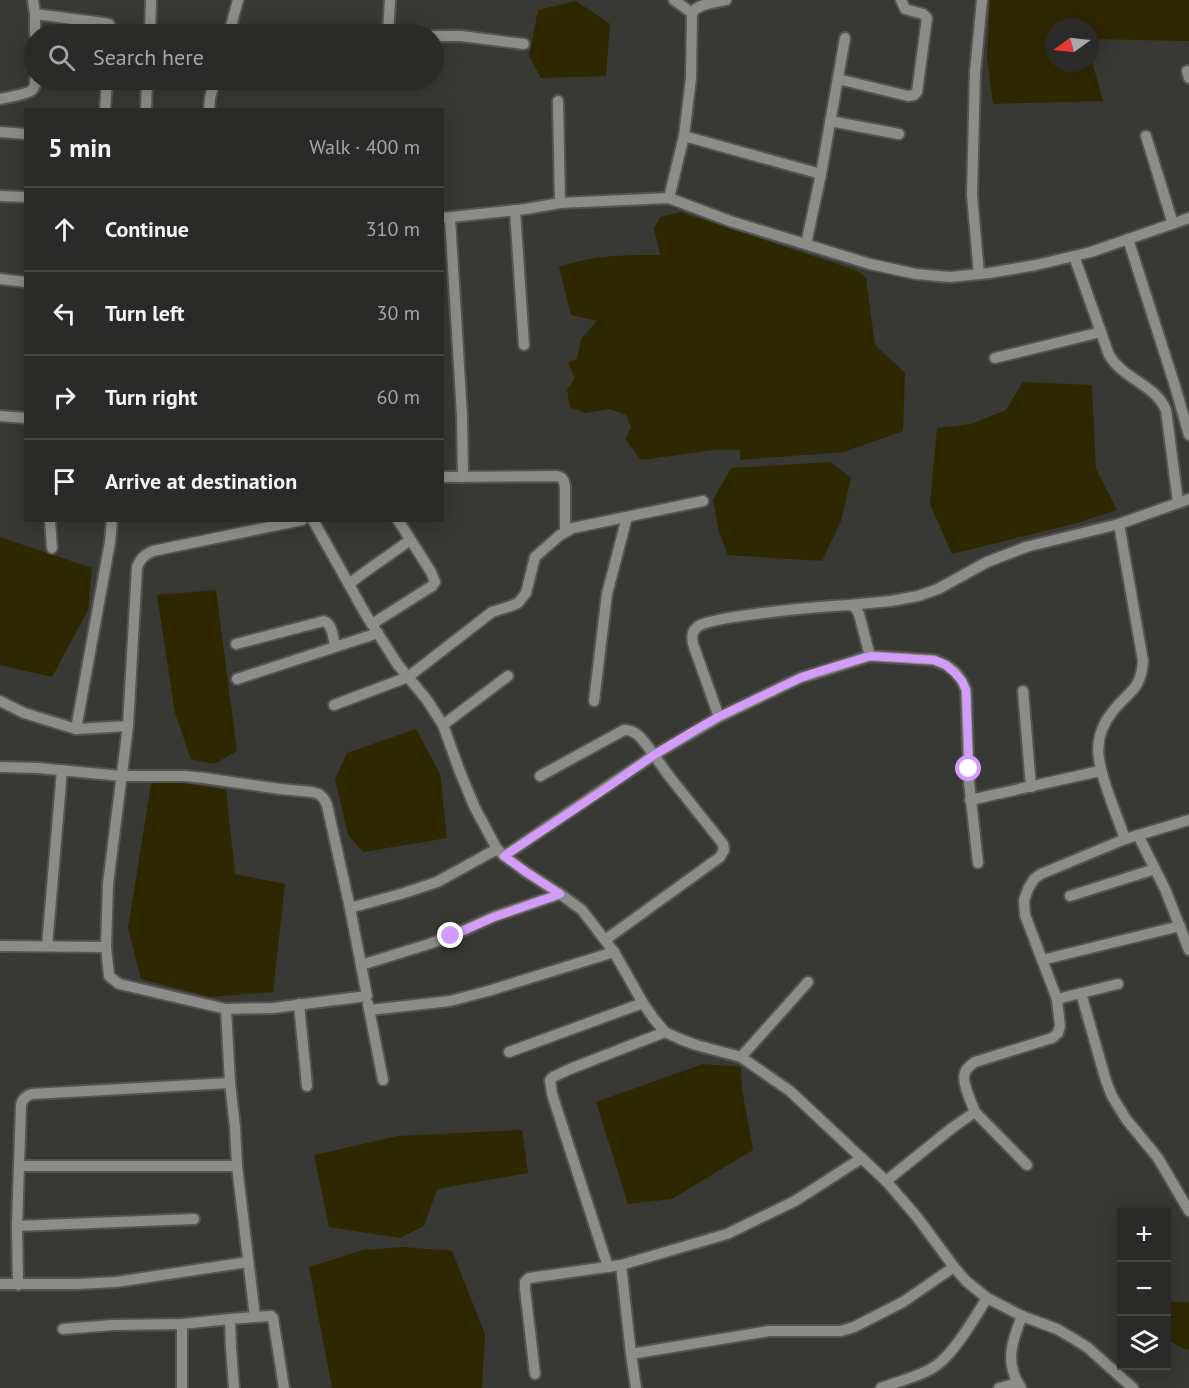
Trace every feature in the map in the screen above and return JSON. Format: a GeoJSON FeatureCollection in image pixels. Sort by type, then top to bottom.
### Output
{"type":"FeatureCollection","features":[{"type":"Feature","properties":{"kind":"street"},"geometry":{"type":"LineString","coordinates":[[33,0],[35,24]]}},
{"type":"Feature","properties":{"kind":"street"},"geometry":{"type":"LineString","coordinates":[[150,24],[151,0]]}},
{"type":"Feature","properties":{"kind":"street"},"geometry":{"type":"LineString","coordinates":[[232,24],[238,0]]}},
{"type":"Feature","properties":{"kind":"street"},"geometry":{"type":"LineString","coordinates":[[389,24],[390,0]]}},
{"type":"Feature","properties":{"kind":"street"},"geometry":{"type":"LineString","coordinates":[[674,0],[692,13]]}},
{"type":"Feature","properties":{"kind":"street"},"geometry":{"type":"LineString","coordinates":[[669,198],[684,136],[690,78],[692,13],[698,7],[726,0]]}},
{"type":"Feature","properties":{"kind":"street"},"geometry":{"type":"LineString","coordinates":[[838,79],[908,96],[917,92],[927,18],[923,14],[905,9],[901,0]]}},
{"type":"Feature","properties":{"kind":"street"},"geometry":{"type":"LineString","coordinates":[[979,274],[972,195],[975,72],[982,0]]}},
{"type":"Feature","properties":{"kind":"street"},"geometry":{"type":"LineString","coordinates":[[35,14],[109,24]]}},
{"type":"Feature","properties":{"kind":"street"},"geometry":{"type":"LineString","coordinates":[[444,36],[524,44]]}},
{"type":"Feature","properties":{"kind":"street"},"geometry":{"type":"LineString","coordinates":[[806,244],[845,38]]}},
{"type":"Feature","properties":{"kind":"street"},"geometry":{"type":"LineString","coordinates":[[0,99],[31,90]]}},
{"type":"Feature","properties":{"kind":"street"},"geometry":{"type":"LineString","coordinates":[[105,108],[106,90]]}},
{"type":"Feature","properties":{"kind":"street"},"geometry":{"type":"LineString","coordinates":[[146,108],[147,90]]}},
{"type":"Feature","properties":{"kind":"street"},"geometry":{"type":"LineString","coordinates":[[209,108],[212,90]]}},
{"type":"Feature","properties":{"kind":"street"},"geometry":{"type":"LineString","coordinates":[[558,101],[560,204]]}},
{"type":"Feature","properties":{"kind":"street"},"geometry":{"type":"LineString","coordinates":[[830,121],[899,134]]}},
{"type":"Feature","properties":{"kind":"street"},"geometry":{"type":"LineString","coordinates":[[0,132],[24,134]]}},
{"type":"Feature","properties":{"kind":"street"},"geometry":{"type":"LineString","coordinates":[[684,136],[821,174]]}},
{"type":"Feature","properties":{"kind":"street"},"geometry":{"type":"LineString","coordinates":[[1146,136],[1173,224]]}},
{"type":"Feature","properties":{"kind":"street"},"geometry":{"type":"LineString","coordinates":[[0,196],[24,197]]}},
{"type":"Feature","properties":{"kind":"street"},"geometry":{"type":"LineString","coordinates":[[463,477],[462,416],[446,218],[560,204],[669,198],[730,221],[870,264],[916,274],[950,277],[1036,265],[1091,252],[1189,218]]}},
{"type":"Feature","properties":{"kind":"street"},"geometry":{"type":"LineString","coordinates":[[515,210],[524,345]]}},
{"type":"Feature","properties":{"kind":"street"},"geometry":{"type":"LineString","coordinates":[[1128,239],[1189,435]]}},
{"type":"Feature","properties":{"kind":"street"},"geometry":{"type":"LineString","coordinates":[[1074,256],[1114,363],[1155,395],[1166,410],[1178,502]]}},
{"type":"Feature","properties":{"kind":"street"},"geometry":{"type":"LineString","coordinates":[[0,279],[24,282]]}},
{"type":"Feature","properties":{"kind":"street"},"geometry":{"type":"LineString","coordinates":[[995,358],[1101,332]]}},
{"type":"Feature","properties":{"kind":"street"},"geometry":{"type":"LineString","coordinates":[[0,416],[24,418]]}},
{"type":"Feature","properties":{"kind":"street"},"geometry":{"type":"LineString","coordinates":[[444,477],[562,477],[565,487],[565,532]]}},
{"type":"Feature","properties":{"kind":"street"},"geometry":{"type":"LineString","coordinates":[[718,717],[693,644],[692,635],[701,624],[722,619],[891,601],[918,596],[938,589],[987,562],[1026,547],[1119,524],[1189,499]]}},
{"type":"Feature","properties":{"kind":"street"},"geometry":{"type":"LineString","coordinates":[[334,705],[408,677],[492,612],[511,606],[522,599],[526,593],[535,557],[565,532],[573,528],[703,501]]}},
{"type":"Feature","properties":{"kind":"street"},"geometry":{"type":"LineString","coordinates":[[594,701],[607,594],[627,517]]}},
{"type":"Feature","properties":{"kind":"street"},"geometry":{"type":"LineString","coordinates":[[50,522],[52,548]]}},
{"type":"Feature","properties":{"kind":"street"},"geometry":{"type":"LineString","coordinates":[[76,729],[112,522]]}},
{"type":"Feature","properties":{"kind":"street"},"geometry":{"type":"LineString","coordinates":[[292,522],[153,551],[146,554],[137,567],[128,726],[108,884],[106,947],[109,976],[119,984],[226,1009],[273,1008],[367,996]]}},
{"type":"Feature","properties":{"kind":"street"},"geometry":{"type":"LineString","coordinates":[[314,522],[366,615],[443,725],[475,808],[501,852],[582,910],[614,952],[643,1003],[665,1032],[696,1045],[741,1057],[790,1091],[886,1181],[966,1281],[987,1298],[1022,1316],[1057,1329],[1087,1347],[1133,1388]]}},
{"type":"Feature","properties":{"kind":"street"},"geometry":{"type":"LineString","coordinates":[[237,679],[335,646],[375,629],[432,586],[435,582],[431,572],[399,522]]}},
{"type":"Feature","properties":{"kind":"street"},"geometry":{"type":"LineString","coordinates":[[1119,524],[1143,667],[1142,677],[1137,686],[1112,712],[1104,726],[1097,752],[1100,771],[1125,839]]}},
{"type":"Feature","properties":{"kind":"street"},"geometry":{"type":"LineString","coordinates":[[349,584],[410,540]]}},
{"type":"Feature","properties":{"kind":"street"},"geometry":{"type":"LineString","coordinates":[[849,605],[855,607],[859,614],[870,656]]}},
{"type":"Feature","properties":{"kind":"street"},"geometry":{"type":"LineString","coordinates":[[236,644],[324,621],[331,627],[335,646]]}},
{"type":"Feature","properties":{"kind":"street"},"geometry":{"type":"LineString","coordinates":[[350,908],[437,882],[501,852],[718,717],[800,678],[870,656],[934,660],[946,665],[962,681],[966,690],[970,800],[978,863]]}},
{"type":"Feature","properties":{"kind":"street"},"geometry":{"type":"LineString","coordinates":[[443,725],[508,676]]}},
{"type":"Feature","properties":{"kind":"street"},"geometry":{"type":"LineString","coordinates":[[1023,691],[1031,787]]}},
{"type":"Feature","properties":{"kind":"street"},"geometry":{"type":"LineString","coordinates":[[0,701],[24,713],[76,729],[128,726]]}},
{"type":"Feature","properties":{"kind":"street"},"geometry":{"type":"LineString","coordinates":[[540,776],[624,730],[632,731],[638,735],[723,844],[724,850],[720,857],[605,940]]}},
{"type":"Feature","properties":{"kind":"street"},"geometry":{"type":"LineString","coordinates":[[0,766],[122,776],[195,777],[319,794],[327,805],[350,908],[383,1080]]}},
{"type":"Feature","properties":{"kind":"street"},"geometry":{"type":"LineString","coordinates":[[46,946],[62,770]]}},
{"type":"Feature","properties":{"kind":"street"},"geometry":{"type":"LineString","coordinates":[[970,800],[1100,771]]}},
{"type":"Feature","properties":{"kind":"street"},"geometry":{"type":"LineString","coordinates":[[1027,1165],[975,1113],[964,1078],[965,1072],[975,1062],[1052,1038],[1058,1033],[1060,1026],[1057,999],[1025,915],[1024,900],[1028,889],[1034,879],[1041,874],[1125,839],[1189,820]]}},
{"type":"Feature","properties":{"kind":"street"},"geometry":{"type":"LineString","coordinates":[[1138,835],[1189,950]]}},
{"type":"Feature","properties":{"kind":"street"},"geometry":{"type":"LineString","coordinates":[[1070,896],[1155,869]]}},
{"type":"Feature","properties":{"kind":"street"},"geometry":{"type":"LineString","coordinates":[[361,965],[429,944],[494,917],[560,894]]}},
{"type":"Feature","properties":{"kind":"street"},"geometry":{"type":"LineString","coordinates":[[1042,960],[1180,926]]}},
{"type":"Feature","properties":{"kind":"street"},"geometry":{"type":"LineString","coordinates":[[0,946],[106,947]]}},
{"type":"Feature","properties":{"kind":"street"},"geometry":{"type":"LineString","coordinates":[[370,1010],[450,1001],[614,952]]}},
{"type":"Feature","properties":{"kind":"street"},"geometry":{"type":"LineString","coordinates":[[741,1057],[808,982]]}},
{"type":"Feature","properties":{"kind":"street"},"geometry":{"type":"LineString","coordinates":[[1057,999],[1118,984]]}},
{"type":"Feature","properties":{"kind":"street"},"geometry":{"type":"LineString","coordinates":[[1081,993],[1112,1096],[1126,1119],[1158,1158],[1189,1211]]}},
{"type":"Feature","properties":{"kind":"street"},"geometry":{"type":"LineString","coordinates":[[509,1052],[643,1003]]}},
{"type":"Feature","properties":{"kind":"street"},"geometry":{"type":"LineString","coordinates":[[299,1004],[307,1086]]}},
{"type":"Feature","properties":{"kind":"street"},"geometry":{"type":"LineString","coordinates":[[226,1009],[237,1167],[255,1317]]}},
{"type":"Feature","properties":{"kind":"street"},"geometry":{"type":"LineString","coordinates":[[608,1267],[552,1094],[550,1080],[570,1069],[665,1032]]}},
{"type":"Feature","properties":{"kind":"street"},"geometry":{"type":"LineString","coordinates":[[18,1284],[17,1226],[23,1100],[32,1094],[230,1083]]}},
{"type":"Feature","properties":{"kind":"street"},"geometry":{"type":"LineString","coordinates":[[886,1181],[952,1128],[975,1113]]}},
{"type":"Feature","properties":{"kind":"street"},"geometry":{"type":"LineString","coordinates":[[535,1374],[525,1289],[525,1282],[529,1278],[621,1265],[727,1234],[795,1201],[862,1158]]}},
{"type":"Feature","properties":{"kind":"street"},"geometry":{"type":"LineString","coordinates":[[19,1166],[237,1167]]}},
{"type":"Feature","properties":{"kind":"street"},"geometry":{"type":"LineString","coordinates":[[17,1226],[194,1219]]}},
{"type":"Feature","properties":{"kind":"street"},"geometry":{"type":"LineString","coordinates":[[0,1284],[77,1284],[116,1281],[248,1262]]}},
{"type":"Feature","properties":{"kind":"street"},"geometry":{"type":"LineString","coordinates":[[621,1265],[636,1388]]}},
{"type":"Feature","properties":{"kind":"street"},"geometry":{"type":"LineString","coordinates":[[631,1354],[769,1331],[841,1331],[854,1327],[903,1302],[954,1267]]}},
{"type":"Feature","properties":{"kind":"street"},"geometry":{"type":"LineString","coordinates":[[881,1388],[925,1372],[945,1359],[987,1298]]}},
{"type":"Feature","properties":{"kind":"street"},"geometry":{"type":"LineString","coordinates":[[63,1329],[113,1325],[182,1324],[268,1315],[273,1318],[284,1388]]}},
{"type":"Feature","properties":{"kind":"street"},"geometry":{"type":"LineString","coordinates":[[999,1388],[1019,1385],[1012,1366],[1011,1352],[1012,1340],[1022,1316]]}},
{"type":"Feature","properties":{"kind":"street"},"geometry":{"type":"LineString","coordinates":[[230,1319],[234,1388]]}},
{"type":"Feature","properties":{"kind":"street"},"geometry":{"type":"LineString","coordinates":[[182,1324],[182,1388]]}},
{"type":"Feature","properties":{"kind":"shaded area"},"geometry":{"type":"Polygon","coordinates":[[[990,0],[1189,0],[1189,41],[1099,39],[1099,18],[1045,18],[1045,72],[1095,72],[1103,101],[993,104],[987,57],[990,0]]]}},
{"type":"Feature","properties":{"kind":"shaded area"},"geometry":{"type":"Polygon","coordinates":[[[576,1],[610,24],[606,76],[541,78],[529,56],[538,10],[576,1]]]}},
{"type":"Feature","properties":{"kind":"shaded area"},"geometry":{"type":"Polygon","coordinates":[[[680,212],[858,271],[866,278],[875,345],[905,373],[903,431],[844,452],[740,460],[740,450],[714,450],[641,460],[625,439],[631,427],[626,415],[610,409],[585,413],[570,407],[567,390],[575,378],[568,363],[577,359],[581,339],[597,321],[571,315],[559,267],[596,258],[660,255],[654,228],[660,217],[680,212]]]}},
{"type":"Feature","properties":{"kind":"shaded area"},"geometry":{"type":"Polygon","coordinates":[[[1023,382],[1092,385],[1096,469],[1117,510],[1077,523],[952,554],[930,504],[937,428],[971,424],[1006,410],[1023,382]]]}},
{"type":"Feature","properties":{"kind":"shaded area"},"geometry":{"type":"Polygon","coordinates":[[[831,462],[851,478],[841,521],[822,561],[728,555],[719,532],[713,500],[731,468],[831,462]]]}},
{"type":"Feature","properties":{"kind":"shaded area"},"geometry":{"type":"Polygon","coordinates":[[[0,537],[92,568],[88,610],[52,677],[0,665],[0,537]]]}},
{"type":"Feature","properties":{"kind":"shaded area"},"geometry":{"type":"Polygon","coordinates":[[[216,590],[237,751],[214,764],[191,759],[175,713],[157,595],[216,590]]]}},
{"type":"Feature","properties":{"kind":"shaded area"},"geometry":{"type":"Polygon","coordinates":[[[416,729],[440,774],[447,838],[363,852],[348,835],[335,779],[347,753],[416,729]]]}},
{"type":"Feature","properties":{"kind":"shaded area"},"geometry":{"type":"Polygon","coordinates":[[[152,778],[226,790],[235,874],[285,884],[273,992],[210,997],[141,979],[128,928],[152,778]]]}},
{"type":"Feature","properties":{"kind":"shaded area"},"geometry":{"type":"Polygon","coordinates":[[[703,1064],[741,1067],[742,1089],[753,1150],[672,1199],[628,1204],[596,1102],[703,1064]]]}},
{"type":"Feature","properties":{"kind":"shaded area"},"geometry":{"type":"Polygon","coordinates":[[[522,1130],[528,1173],[437,1189],[424,1226],[400,1238],[329,1227],[314,1155],[398,1136],[522,1130]]]}},
{"type":"Feature","properties":{"kind":"shaded area"},"geometry":{"type":"Polygon","coordinates":[[[404,1247],[452,1251],[485,1334],[482,1388],[332,1388],[309,1267],[363,1250],[404,1247]]]}},
{"type":"Feature","properties":{"kind":"shaded area"},"geometry":{"type":"Polygon","coordinates":[[[1171,1302],[1189,1302],[1189,1351],[1171,1342],[1171,1302]]]}},
{"type":"Feature","properties":{"kind":"route"},"geometry":{"type":"LineString","coordinates":[[451,936],[494,917],[560,894],[504,856],[692,732],[718,717],[814,673],[870,656],[934,660],[946,665],[962,681],[966,690],[969,769]]}}]}
